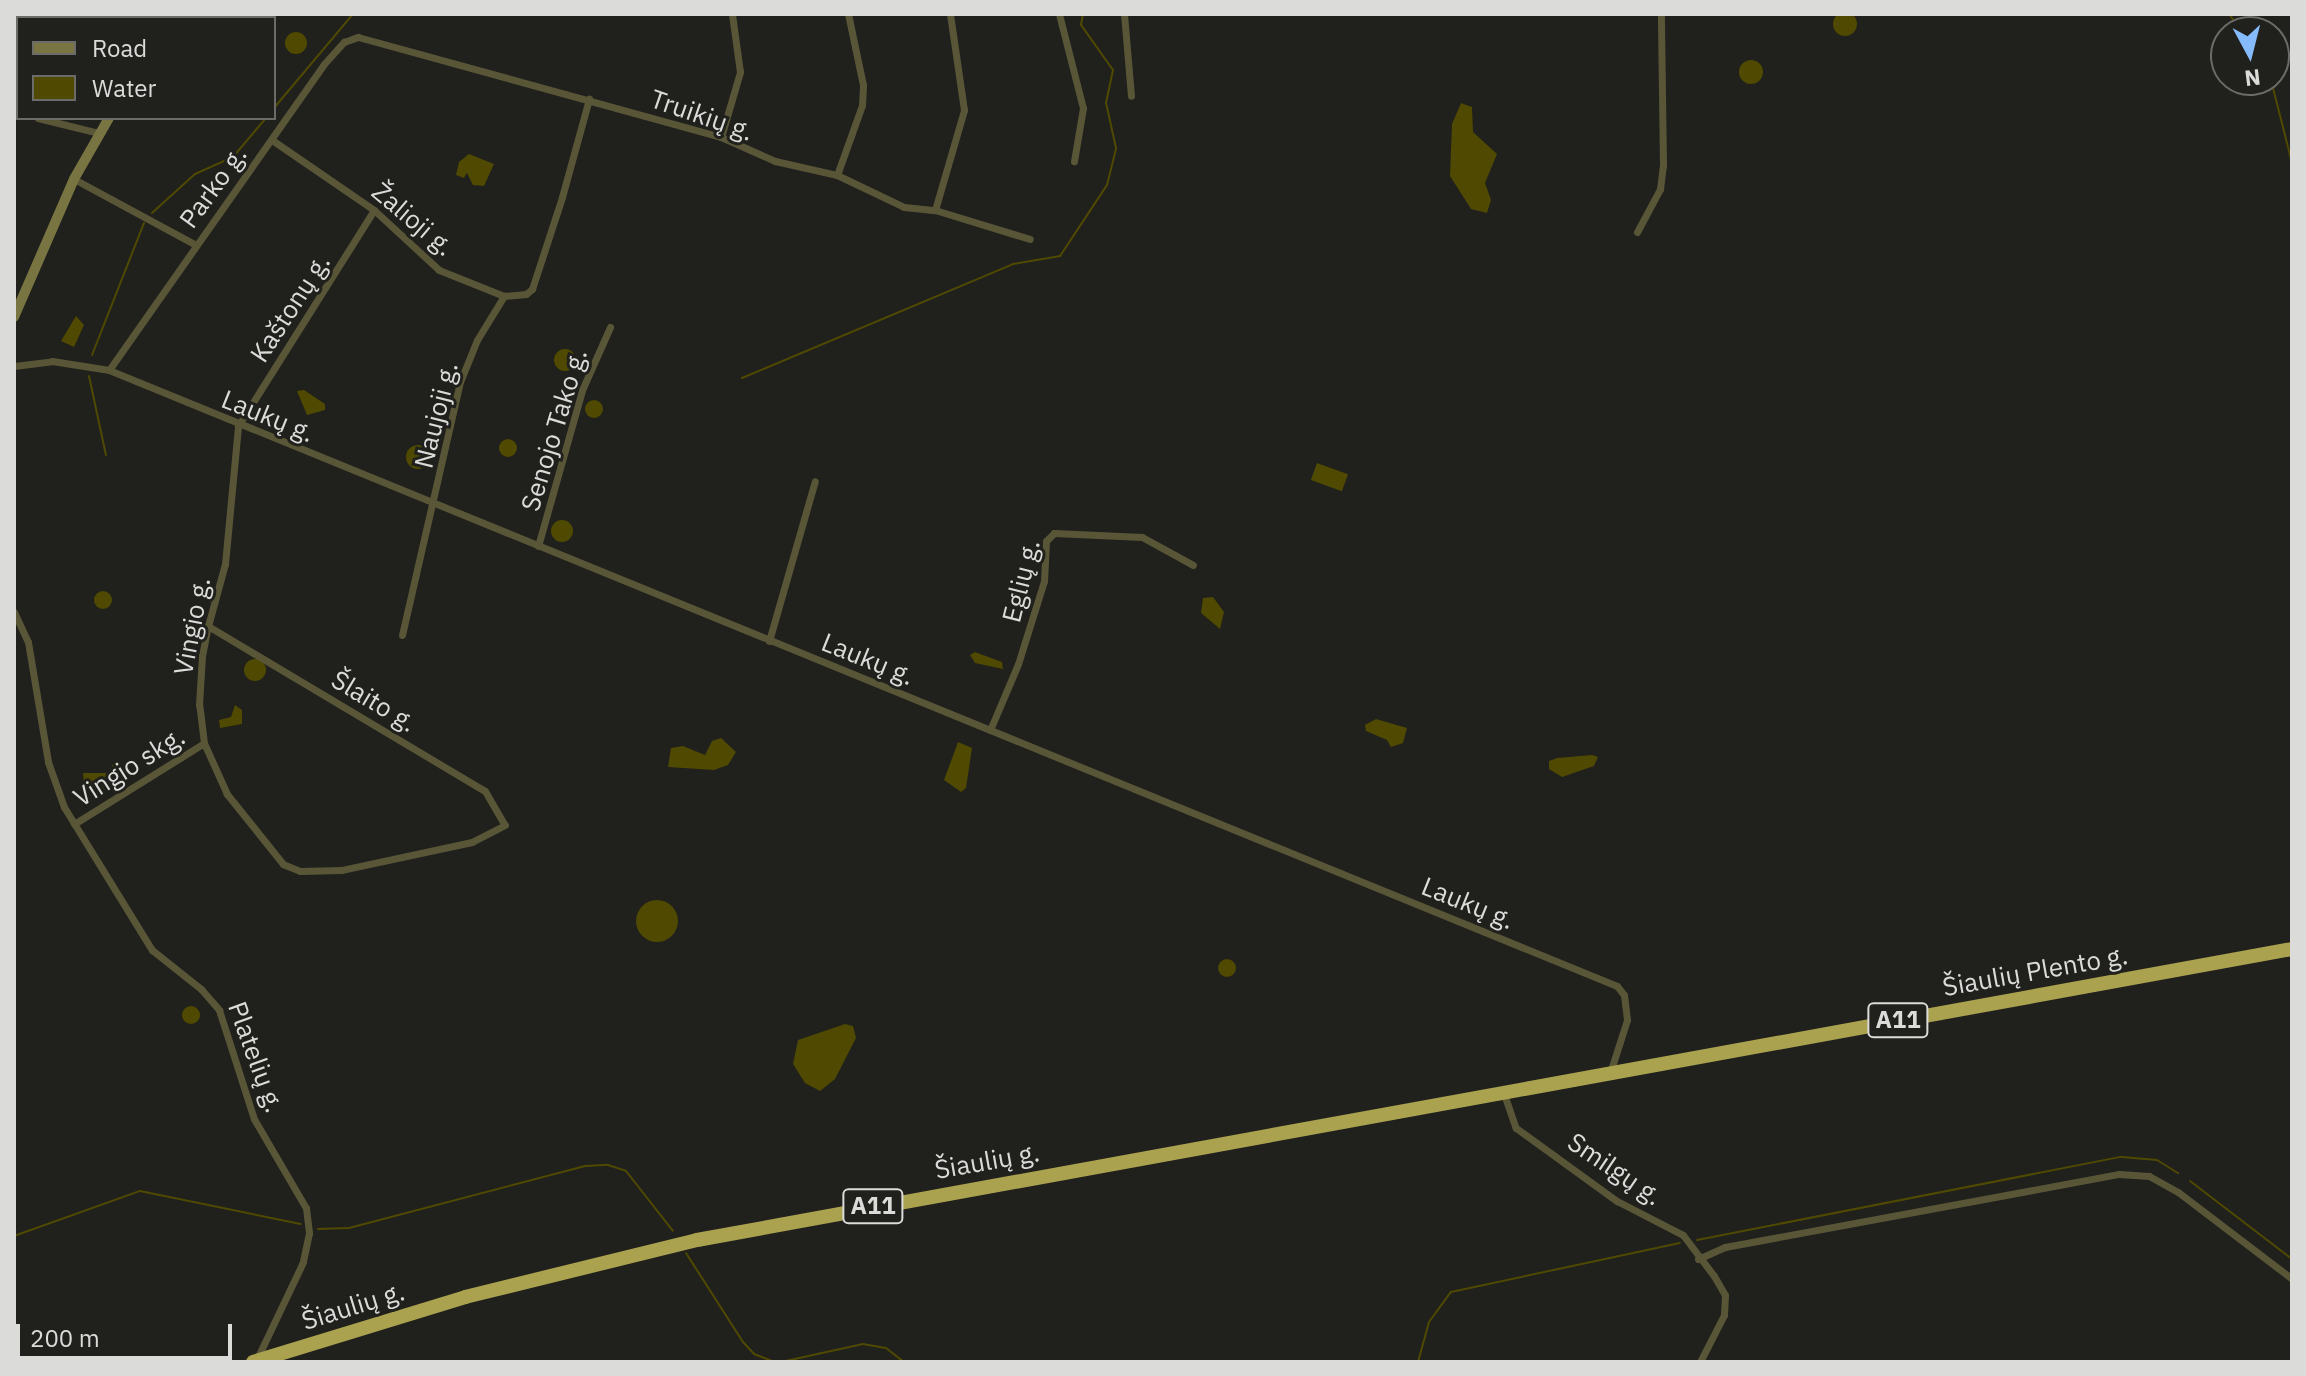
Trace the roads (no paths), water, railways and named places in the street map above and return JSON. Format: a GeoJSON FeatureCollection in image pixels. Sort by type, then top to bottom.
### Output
{"type":"FeatureCollection","features":[{"type":"Feature","properties":{"kind":"highway","name":"Šiaulių Plento g."},"geometry":{"type":"LineString","coordinates":[[1503,1092],[2292,949]]}},
{"type":"Feature","properties":{"kind":"highway","name":"Šiaulių g."},"geometry":{"type":"LineString","coordinates":[[255,1362],[523,1281],[697,1240],[1503,1092]]}},
{"type":"Feature","properties":{"kind":"main road"},"geometry":{"type":"LineString","coordinates":[[14,317],[74,179],[108,120]]}},
{"type":"Feature","properties":{"kind":"street"},"geometry":{"type":"LineString","coordinates":[[721,137],[740,72],[732,14]]}},
{"type":"Feature","properties":{"kind":"street"},"geometry":{"type":"LineString","coordinates":[[837,175],[862,105],[863,85],[848,14]]}},
{"type":"Feature","properties":{"kind":"street"},"geometry":{"type":"LineString","coordinates":[[935,210],[964,110],[950,14]]}},
{"type":"Feature","properties":{"kind":"street"},"geometry":{"type":"LineString","coordinates":[[1059,14],[1082,97],[1083,126],[1074,161]]}},
{"type":"Feature","properties":{"kind":"street"},"geometry":{"type":"LineString","coordinates":[[1124,14],[1131,96]]}},
{"type":"Feature","properties":{"kind":"street"},"geometry":{"type":"LineString","coordinates":[[1637,232],[1660,189],[1663,166],[1661,14]]}},
{"type":"Feature","properties":{"kind":"street","name":"Truikių g."},"geometry":{"type":"LineString","coordinates":[[358,37],[721,137],[775,161],[837,175],[904,207],[935,210],[1030,239]]}},
{"type":"Feature","properties":{"kind":"street","name":"Parko g."},"geometry":{"type":"LineString","coordinates":[[109,370],[324,64],[344,42],[358,37]]}},
{"type":"Feature","properties":{"kind":"street"},"geometry":{"type":"LineString","coordinates":[[504,296],[532,289],[589,99]]}},
{"type":"Feature","properties":{"kind":"street"},"geometry":{"type":"LineString","coordinates":[[46,120],[99,133]]}},
{"type":"Feature","properties":{"kind":"street","name":"Žalioji g."},"geometry":{"type":"LineString","coordinates":[[272,140],[374,210],[439,270],[504,296]]}},
{"type":"Feature","properties":{"kind":"street"},"geometry":{"type":"LineString","coordinates":[[74,179],[196,245]]}},
{"type":"Feature","properties":{"kind":"street","name":"Kaštonų g."},"geometry":{"type":"LineString","coordinates":[[238,426],[374,210]]}},
{"type":"Feature","properties":{"kind":"street","name":"Naujoji g."},"geometry":{"type":"LineString","coordinates":[[402,635],[435,505],[460,382],[477,340],[504,296]]}},
{"type":"Feature","properties":{"kind":"street","name":"Senojo Tako g."},"geometry":{"type":"LineString","coordinates":[[538,546],[582,390],[610,327]]}},
{"type":"Feature","properties":{"kind":"street","name":"Laukų g."},"geometry":{"type":"LineString","coordinates":[[14,366],[52,361],[109,370],[238,426],[1617,986],[1624,995],[1627,1020],[1610,1073]]}},
{"type":"Feature","properties":{"kind":"street","name":"Vingio g."},"geometry":{"type":"LineString","coordinates":[[238,426],[225,564],[208,626],[200,679],[204,743],[227,794],[283,864],[300,871],[341,870],[472,842],[505,825]]}},
{"type":"Feature","properties":{"kind":"street"},"geometry":{"type":"LineString","coordinates":[[769,641],[815,481]]}},
{"type":"Feature","properties":{"kind":"street","name":"Eglių g."},"geometry":{"type":"LineString","coordinates":[[990,730],[1018,664],[1044,581],[1046,541],[1054,533],[1142,537],[1193,565]]}},
{"type":"Feature","properties":{"kind":"street","name":"Platelių g."},"geometry":{"type":"LineString","coordinates":[[14,612],[28,642],[51,773],[74,824],[152,950],[201,989],[219,1010],[254,1119],[302,1197],[309,1224],[305,1252],[255,1362]]}},
{"type":"Feature","properties":{"kind":"street","name":"Šlaito g."},"geometry":{"type":"LineString","coordinates":[[208,626],[475,785],[494,801],[505,825]]}},
{"type":"Feature","properties":{"kind":"street","name":"Vingio skg."},"geometry":{"type":"LineString","coordinates":[[74,824],[204,743]]}},
{"type":"Feature","properties":{"kind":"street","name":"Smilgų g."},"geometry":{"type":"LineString","coordinates":[[1503,1092],[1516,1128],[1617,1201],[1683,1235],[1725,1295],[1724,1315],[1700,1362]]}},
{"type":"Feature","properties":{"kind":"street"},"geometry":{"type":"LineString","coordinates":[[1698,1259],[1725,1247],[2119,1174],[2149,1176],[2178,1192],[2292,1279]]}},
{"type":"Feature","properties":{"kind":"water"},"geometry":{"type":"Polygon","coordinates":[[[1845,12],[1853,16],[1857,24],[1853,32],[1845,36],[1837,32],[1833,24],[1837,16],[1845,12]]]}},
{"type":"Feature","properties":{"kind":"water"},"geometry":{"type":"Polygon","coordinates":[[[296,32],[304,35],[307,43],[304,51],[296,54],[288,51],[285,43],[288,35],[296,32]]]}},
{"type":"Feature","properties":{"kind":"water"},"geometry":{"type":"Polygon","coordinates":[[[1746,60],[1756,60],[1763,67],[1763,77],[1756,84],[1746,84],[1739,77],[1739,67],[1746,60]]]}},
{"type":"Feature","properties":{"kind":"water"},"geometry":{"type":"Polygon","coordinates":[[[1461,103],[1472,107],[1473,132],[1497,154],[1485,183],[1491,200],[1487,213],[1471,209],[1450,176],[1452,124],[1461,103]]]}},
{"type":"Feature","properties":{"kind":"water"},"geometry":{"type":"Polygon","coordinates":[[[469,154],[494,164],[484,186],[473,185],[467,173],[464,178],[456,175],[459,162],[469,154]]]}},
{"type":"Feature","properties":{"kind":"water"},"geometry":{"type":"Polygon","coordinates":[[[76,316],[84,325],[74,347],[61,341],[76,316]]]}},
{"type":"Feature","properties":{"kind":"water"},"geometry":{"type":"Polygon","coordinates":[[[565,349],[573,352],[576,360],[573,368],[565,371],[557,368],[554,360],[557,352],[565,349]]]}},
{"type":"Feature","properties":{"kind":"water"},"geometry":{"type":"Polygon","coordinates":[[[304,390],[325,404],[325,410],[307,415],[297,391],[304,390]]]}},
{"type":"Feature","properties":{"kind":"water"},"geometry":{"type":"Polygon","coordinates":[[[594,400],[603,409],[594,418],[585,409],[594,400]]]}},
{"type":"Feature","properties":{"kind":"water"},"geometry":{"type":"Polygon","coordinates":[[[508,439],[517,448],[508,457],[499,448],[508,439]]]}},
{"type":"Feature","properties":{"kind":"water"},"geometry":{"type":"Polygon","coordinates":[[[418,445],[426,449],[430,457],[426,465],[418,469],[410,465],[406,457],[410,449],[418,445]]]}},
{"type":"Feature","properties":{"kind":"water"},"geometry":{"type":"Polygon","coordinates":[[[1317,463],[1348,474],[1342,491],[1311,480],[1317,463]]]}},
{"type":"Feature","properties":{"kind":"water"},"geometry":{"type":"Polygon","coordinates":[[[562,520],[570,523],[573,531],[570,539],[562,542],[554,539],[551,531],[554,523],[562,520]]]}},
{"type":"Feature","properties":{"kind":"water"},"geometry":{"type":"Polygon","coordinates":[[[99,591],[107,591],[112,600],[110,607],[99,609],[94,604],[94,596],[99,591]]]}},
{"type":"Feature","properties":{"kind":"water"},"geometry":{"type":"Polygon","coordinates":[[[1213,597],[1224,612],[1220,629],[1201,613],[1203,598],[1213,597]]]}},
{"type":"Feature","properties":{"kind":"water"},"geometry":{"type":"Polygon","coordinates":[[[975,652],[1002,662],[1003,669],[975,663],[970,655],[975,652]]]}},
{"type":"Feature","properties":{"kind":"water"},"geometry":{"type":"Polygon","coordinates":[[[251,659],[259,659],[266,670],[259,681],[251,681],[244,674],[244,666],[251,659]]]}},
{"type":"Feature","properties":{"kind":"water"},"geometry":{"type":"Polygon","coordinates":[[[235,705],[242,710],[242,724],[220,728],[219,720],[231,717],[235,705]]]}},
{"type":"Feature","properties":{"kind":"water"},"geometry":{"type":"Polygon","coordinates":[[[1376,719],[1407,728],[1403,743],[1391,747],[1387,740],[1366,731],[1365,725],[1376,719]]]}},
{"type":"Feature","properties":{"kind":"water"},"geometry":{"type":"Polygon","coordinates":[[[721,738],[736,752],[728,765],[714,770],[668,767],[671,748],[683,746],[705,755],[712,741],[721,738]]]}},
{"type":"Feature","properties":{"kind":"water"},"geometry":{"type":"Polygon","coordinates":[[[958,742],[972,748],[966,788],[961,792],[944,780],[958,742]]]}},
{"type":"Feature","properties":{"kind":"water"},"geometry":{"type":"Polygon","coordinates":[[[1598,757],[1594,766],[1562,777],[1549,769],[1549,761],[1557,758],[1598,757]]]}},
{"type":"Feature","properties":{"kind":"water"},"geometry":{"type":"Polygon","coordinates":[[[117,761],[123,780],[103,790],[84,786],[83,773],[114,773],[112,765],[117,761]]]}},
{"type":"Feature","properties":{"kind":"water"},"geometry":{"type":"Polygon","coordinates":[[[657,900],[672,906],[678,921],[672,936],[657,942],[642,936],[636,921],[642,906],[657,900]]]}},
{"type":"Feature","properties":{"kind":"water"},"geometry":{"type":"Polygon","coordinates":[[[1227,959],[1236,968],[1227,977],[1218,968],[1227,959]]]}},
{"type":"Feature","properties":{"kind":"water"},"geometry":{"type":"Polygon","coordinates":[[[187,1006],[195,1006],[200,1015],[198,1022],[187,1024],[182,1019],[182,1011],[187,1006]]]}},
{"type":"Feature","properties":{"kind":"water"},"geometry":{"type":"Polygon","coordinates":[[[845,1024],[853,1026],[856,1038],[835,1079],[820,1091],[805,1083],[793,1064],[798,1040],[845,1024]]]}},
{"type":"Feature","properties":{"kind":"waterway"},"geometry":{"type":"LineString","coordinates":[[276,106],[353,14]]}},
{"type":"Feature","properties":{"kind":"waterway"},"geometry":{"type":"LineString","coordinates":[[742,378],[1013,264],[1060,256],[1107,185],[1116,148],[1106,103],[1113,70],[1081,25],[1083,14]]}},
{"type":"Feature","properties":{"kind":"waterway"},"geometry":{"type":"LineString","coordinates":[[2275,96],[2292,163]]}},
{"type":"Feature","properties":{"kind":"waterway"},"geometry":{"type":"LineString","coordinates":[[152,213],[195,174],[233,157],[264,120]]}},
{"type":"Feature","properties":{"kind":"waterway"},"geometry":{"type":"LineString","coordinates":[[92,355],[144,223]]}},
{"type":"Feature","properties":{"kind":"waterway"},"geometry":{"type":"LineString","coordinates":[[89,376],[106,455]]}},
{"type":"Feature","properties":{"kind":"waterway"},"geometry":{"type":"LineString","coordinates":[[1697,1240],[2122,1157],[2157,1160],[2178,1173]]}},
{"type":"Feature","properties":{"kind":"waterway"},"geometry":{"type":"LineString","coordinates":[[318,1229],[349,1228],[586,1166],[608,1165],[626,1171],[673,1231]]}},
{"type":"Feature","properties":{"kind":"waterway"},"geometry":{"type":"LineString","coordinates":[[2190,1181],[2292,1259]]}},
{"type":"Feature","properties":{"kind":"waterway"},"geometry":{"type":"LineString","coordinates":[[14,1236],[140,1191],[301,1224]]}},
{"type":"Feature","properties":{"kind":"waterway"},"geometry":{"type":"LineString","coordinates":[[1418,1362],[1429,1322],[1451,1292],[1680,1243]]}},
{"type":"Feature","properties":{"kind":"waterway"},"geometry":{"type":"LineString","coordinates":[[686,1253],[743,1342],[754,1354],[775,1362]]}},
{"type":"Feature","properties":{"kind":"waterway"},"geometry":{"type":"LineString","coordinates":[[781,1362],[863,1344],[886,1348],[904,1362]]}}]}
